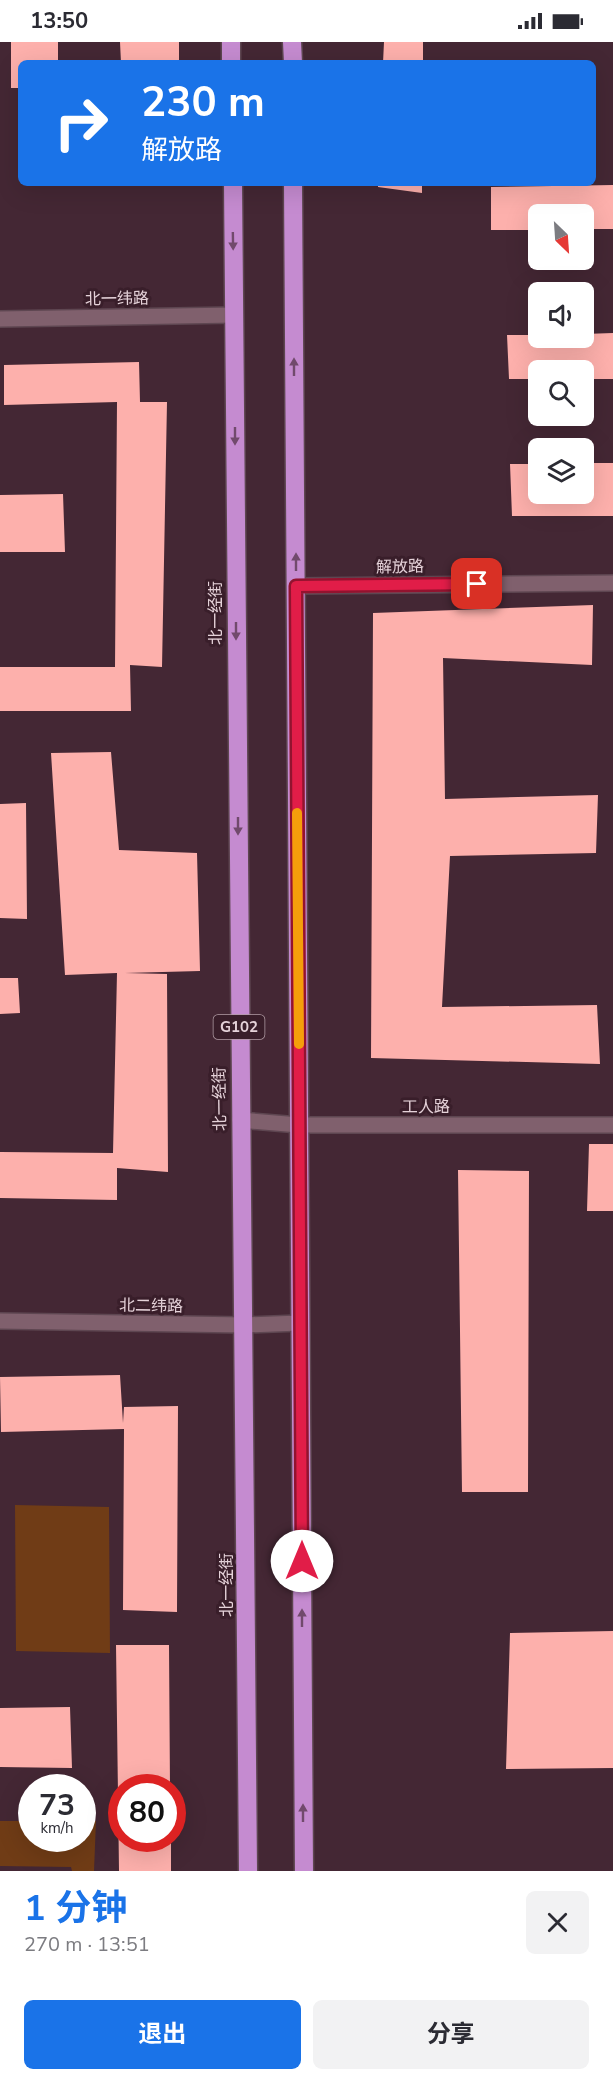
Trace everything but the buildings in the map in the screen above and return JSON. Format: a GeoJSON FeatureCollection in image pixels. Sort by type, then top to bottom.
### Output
{"type":"FeatureCollection","features":[{"type":"Feature","properties":{"kind":"highway"},"geometry":{"type":"LineString","coordinates":[[231,42],[231,60]]}},
{"type":"Feature","properties":{"kind":"highway"},"geometry":{"type":"LineString","coordinates":[[292,42],[292,60]]}},
{"type":"Feature","properties":{"kind":"highway","name":"北一经街"},"geometry":{"type":"LineString","coordinates":[[232,186],[248,1871]]}},
{"type":"Feature","properties":{"kind":"highway"},"geometry":{"type":"LineString","coordinates":[[293,186],[304,1871]]}},
{"type":"Feature","properties":{"kind":"street","name":"北一纬路"},"geometry":{"type":"LineString","coordinates":[[0,320],[234,315]]}},
{"type":"Feature","properties":{"kind":"street","name":"解放路"},"geometry":{"type":"LineString","coordinates":[[296,586],[613,583]]}},
{"type":"Feature","properties":{"kind":"street","name":"工人路"},"geometry":{"type":"LineString","coordinates":[[240,1120],[299,1125],[613,1125]]}},
{"type":"Feature","properties":{"kind":"street","name":"北二纬路"},"geometry":{"type":"LineString","coordinates":[[0,1321],[244,1325],[300,1323]]}},
{"type":"Feature","properties":{"kind":"shaded area"},"geometry":{"type":"Polygon","coordinates":[[[15,1505],[109,1507],[110,1653],[16,1651],[15,1505]]]}},
{"type":"Feature","properties":{"kind":"shaded area"},"geometry":{"type":"Polygon","coordinates":[[[0,1821],[18,1821],[18,1852],[95,1852],[94,1871],[72,1871],[71,1867],[0,1866],[0,1821]]]}},
{"type":"Feature","properties":{"kind":"slow traffic"},"geometry":{"type":"LineString","coordinates":[[297,813],[299,1044]]}},
{"type":"Feature","properties":{"kind":"route"},"geometry":{"type":"LineString","coordinates":[[302,1561],[296,586],[477,584]]}}]}
